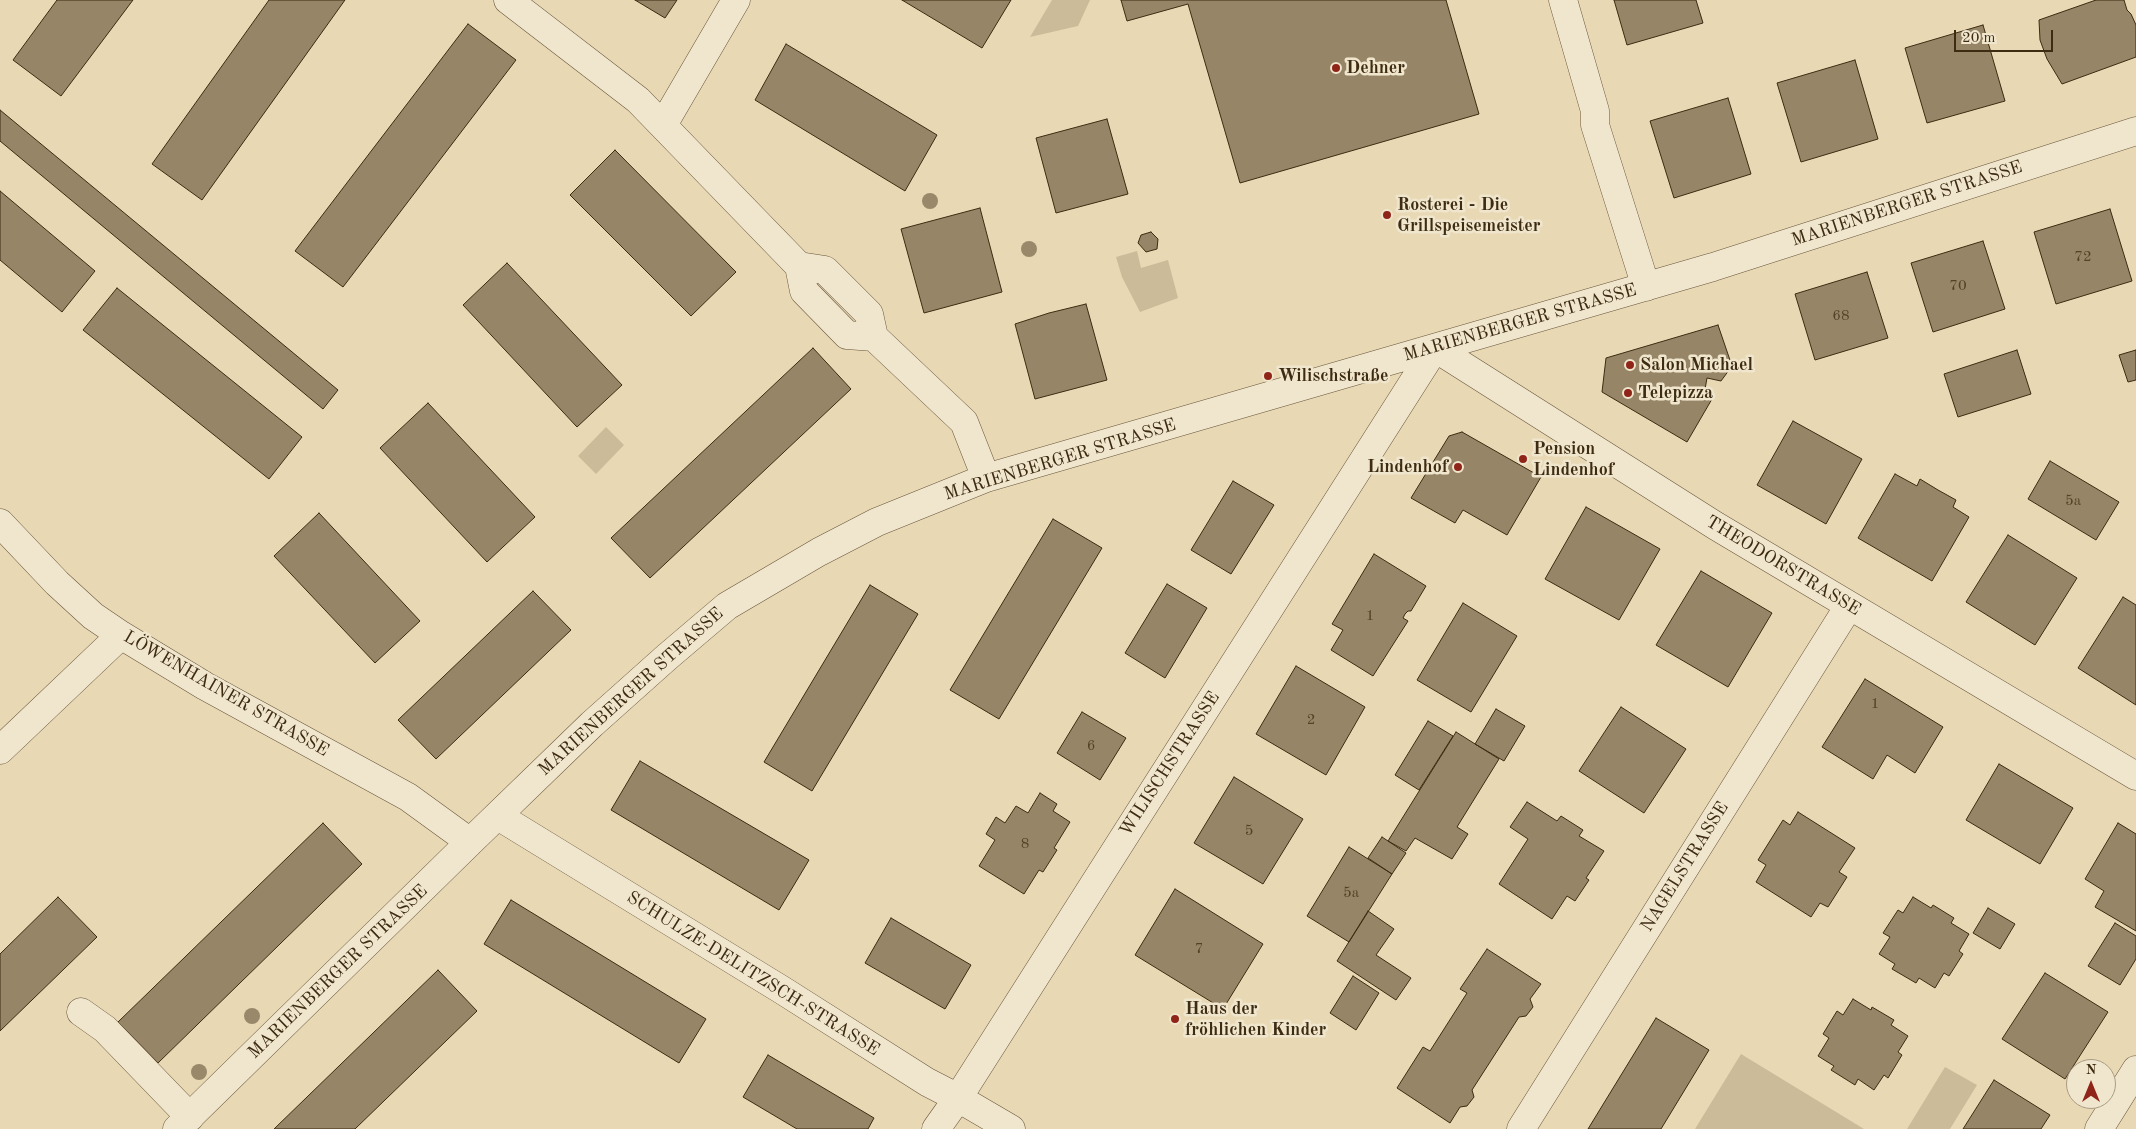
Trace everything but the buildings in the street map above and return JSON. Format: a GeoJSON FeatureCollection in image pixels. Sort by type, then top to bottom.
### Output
{"type":"FeatureCollection","features":[{"type":"Feature","properties":{"kind":"street"},"geometry":{"type":"LineString","coordinates":[[508,0],[638,100],[799,266],[825,270],[869,314],[874,337],[964,422],[986,478]]}},
{"type":"Feature","properties":{"kind":"street"},"geometry":{"type":"LineString","coordinates":[[663,125],[736,0]]}},
{"type":"Feature","properties":{"kind":"street"},"geometry":{"type":"LineString","coordinates":[[1562,0],[1595,111],[1595,125],[1646,287]]}},
{"type":"Feature","properties":{"kind":"street","name":"MARIENBERGER STRASSE"},"geometry":{"type":"LineString","coordinates":[[184,1123],[592,724],[726,606],[819,552],[877,522],[986,478],[1646,287],[2136,131]]}},
{"type":"Feature","properties":{"kind":"street","name":"THEODORSTRASSE"},"geometry":{"type":"LineString","coordinates":[[1435,348],[1716,526],[2136,776]]}},
{"type":"Feature","properties":{"kind":"street","name":"WILISCHSTRASSE"},"geometry":{"type":"LineString","coordinates":[[936,1129],[958,1098],[1435,348]]}},
{"type":"Feature","properties":{"kind":"street","name":"LÖWENHAINER STRASSE"},"geometry":{"type":"LineString","coordinates":[[0,523],[57,583],[93,616],[205,686],[408,797],[470,842]]}},
{"type":"Feature","properties":{"kind":"street","name":"NAGELSTRASSE"},"geometry":{"type":"LineString","coordinates":[[1521,1129],[1849,606]]}},
{"type":"Feature","properties":{"kind":"street"},"geometry":{"type":"LineString","coordinates":[[0,750],[121,635]]}},
{"type":"Feature","properties":{"kind":"street","name":"SCHULZE-DELITZSCH-STRASSE"},"geometry":{"type":"LineString","coordinates":[[498,816],[774,985],[927,1082],[1011,1129]]}},
{"type":"Feature","properties":{"kind":"street"},"geometry":{"type":"LineString","coordinates":[[81,1012],[105,1029],[184,1123]]}},
{"type":"Feature","properties":{"kind":"street"},"geometry":{"type":"LineString","coordinates":[[2099,1129],[2136,1070]]}},
{"type":"Feature","properties":{"kind":"shaded area"},"geometry":{"type":"Polygon","coordinates":[[[1052,0],[1090,0],[1078,26],[1030,37],[1052,0]]]}},
{"type":"Feature","properties":{"kind":"shaded area"},"geometry":{"type":"Polygon","coordinates":[[[1137,251],[1141,268],[1168,260],[1178,298],[1140,312],[1122,277],[1116,257],[1137,251]]]}},
{"type":"Feature","properties":{"kind":"shaded area"},"geometry":{"type":"Polygon","coordinates":[[[606,427],[624,445],[596,474],[578,456],[606,427]]]}},
{"type":"Feature","properties":{"kind":"shaded area"},"geometry":{"type":"Polygon","coordinates":[[[1741,1054],[1864,1129],[1695,1129],[1741,1054]]]}},
{"type":"Feature","properties":{"kind":"shaded area"},"geometry":{"type":"Polygon","coordinates":[[[1945,1067],[1977,1085],[1950,1129],[1907,1129],[1945,1067]]]}},
{"type":"Feature","properties":{"kind":"place","name":"Dehner"},"geometry":{"type":"Point","coordinates":[1336,68]}},
{"type":"Feature","properties":{"kind":"place","name":"Rosterei - Die Grillspeisemeister"},"geometry":{"type":"Point","coordinates":[1387,215]}},
{"type":"Feature","properties":{"kind":"place","name":"Salon Michael"},"geometry":{"type":"Point","coordinates":[1630,365]}},
{"type":"Feature","properties":{"kind":"place","name":"Wilischstraße"},"geometry":{"type":"Point","coordinates":[1268,376]}},
{"type":"Feature","properties":{"kind":"place","name":"Telepizza"},"geometry":{"type":"Point","coordinates":[1628,393]}},
{"type":"Feature","properties":{"kind":"place","name":"Pension Lindenhof"},"geometry":{"type":"Point","coordinates":[1523,459]}},
{"type":"Feature","properties":{"kind":"place","name":"Lindenhof"},"geometry":{"type":"Point","coordinates":[1458,467]}},
{"type":"Feature","properties":{"kind":"place","name":"Haus der fröhlichen Kinder"},"geometry":{"type":"Point","coordinates":[1175,1019]}}]}
